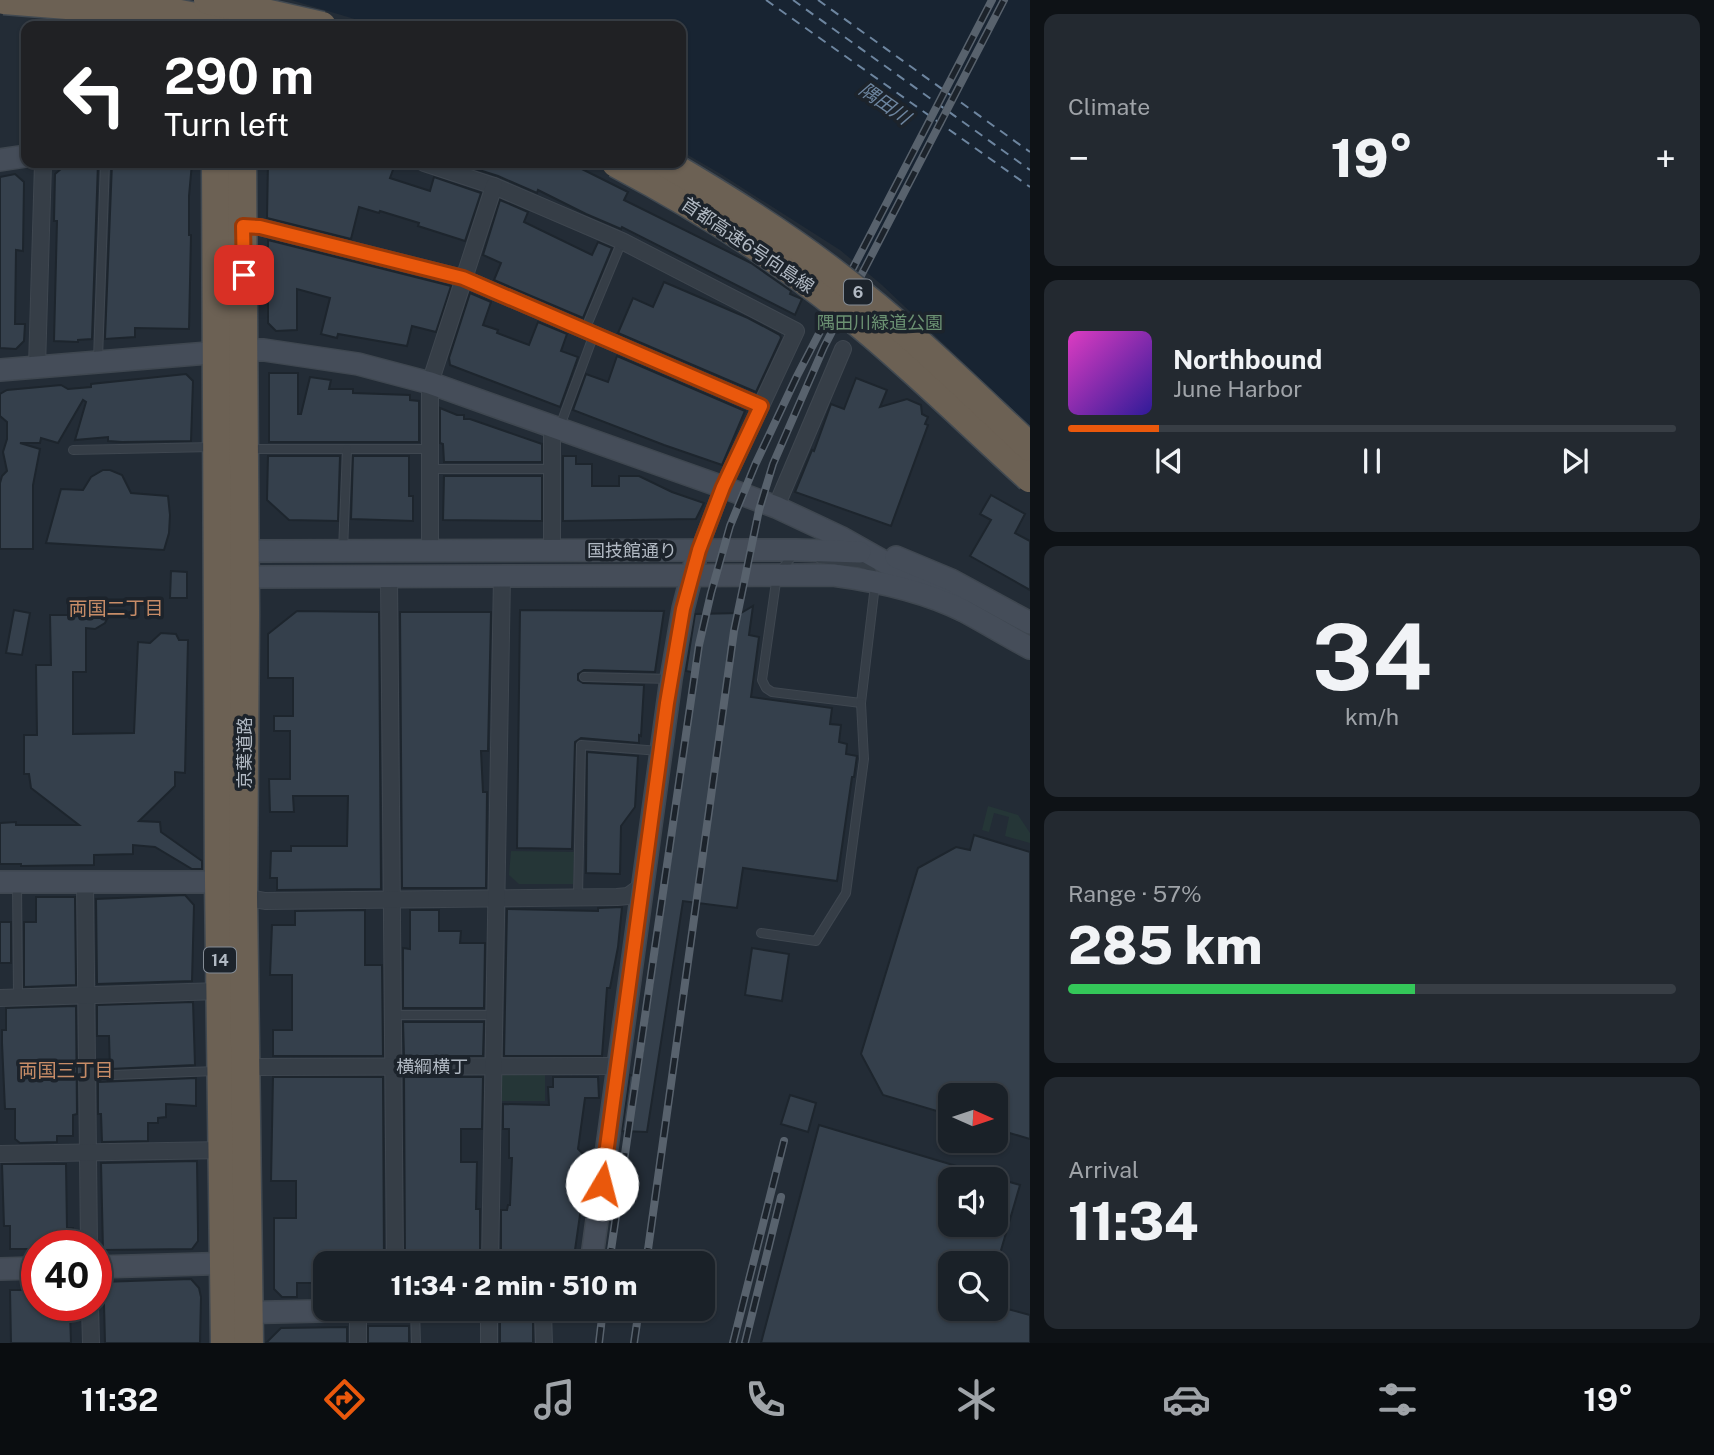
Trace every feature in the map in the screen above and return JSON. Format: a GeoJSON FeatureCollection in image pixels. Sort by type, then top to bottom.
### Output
{"type":"FeatureCollection","features":[{"type":"Feature","properties":{"kind":"highway"},"geometry":{"type":"LineString","coordinates":[[4,0],[180,14],[217,21]]}},
{"type":"Feature","properties":{"kind":"highway"},"geometry":{"type":"LineString","coordinates":[[208,0],[300,21]]}},
{"type":"Feature","properties":{"kind":"highway"},"geometry":{"type":"LineString","coordinates":[[224,21],[229,0]]}},
{"type":"Feature","properties":{"kind":"highway"},"geometry":{"type":"LineString","coordinates":[[245,21],[252,0]]}},
{"type":"Feature","properties":{"kind":"highway","name":"京葉道路"},"geometry":{"type":"LineString","coordinates":[[216,168],[231,351],[232,564],[243,897],[234,1069],[237,1313],[249,1343]]}},
{"type":"Feature","properties":{"kind":"highway","name":"京葉道路"},"geometry":{"type":"LineString","coordinates":[[231,351],[243,226],[242,168]]}},
{"type":"Feature","properties":{"kind":"highway","name":"首都高速6号向島線"},"geometry":{"type":"LineString","coordinates":[[624,168],[750,242],[798,275],[872,334],[1030,478]]}},
{"type":"Feature","properties":{"kind":"highway","name":"首都高速6号向島線"},"geometry":{"type":"LineString","coordinates":[[674,168],[759,219],[841,278],[1030,447]]}},
{"type":"Feature","properties":{"kind":"highway","name":"京葉道路"},"geometry":{"type":"LineString","coordinates":[[232,564],[219,882],[220,991],[234,1069],[223,1150],[236,1264]]}},
{"type":"Feature","properties":{"kind":"highway","name":"京葉道路"},"geometry":{"type":"LineString","coordinates":[[225,1343],[237,1313]]}},
{"type":"Feature","properties":{"kind":"street"},"geometry":{"type":"LineString","coordinates":[[0,160],[21,157]]}},
{"type":"Feature","properties":{"kind":"street"},"geometry":{"type":"LineString","coordinates":[[37,367],[43,168]]}},
{"type":"Feature","properties":{"kind":"street"},"geometry":{"type":"LineString","coordinates":[[439,168],[494,186],[622,241],[796,331],[723,487],[692,575],[671,678],[660,751],[593,1251]]}},
{"type":"Feature","properties":{"kind":"street"},"geometry":{"type":"LineString","coordinates":[[430,551],[430,383],[494,186]]}},
{"type":"Feature","properties":{"kind":"street"},"geometry":{"type":"LineString","coordinates":[[243,226],[260,227],[463,278],[761,406]]}},
{"type":"Feature","properties":{"kind":"street"},"geometry":{"type":"LineString","coordinates":[[776,507],[844,349]]}},
{"type":"Feature","properties":{"kind":"street"},"geometry":{"type":"LineString","coordinates":[[0,370],[264,350],[358,364],[430,383],[776,507],[870,553],[950,599],[962,610]]}},
{"type":"Feature","properties":{"kind":"street"},"geometry":{"type":"LineString","coordinates":[[552,550],[552,469],[556,428]]}},
{"type":"Feature","properties":{"kind":"street"},"geometry":{"type":"LineString","coordinates":[[840,537],[896,557]]}},
{"type":"Feature","properties":{"kind":"street","name":"国技館通り"},"geometry":{"type":"LineString","coordinates":[[232,564],[343,551],[797,550],[870,553],[896,557],[951,580],[1030,623]]}},
{"type":"Feature","properties":{"kind":"street","name":"国技館通り"},"geometry":{"type":"LineString","coordinates":[[232,564],[389,577],[834,575],[875,582],[928,596],[962,610],[1030,649]]}},
{"type":"Feature","properties":{"kind":"street"},"geometry":{"type":"LineString","coordinates":[[490,1251],[502,576]]}},
{"type":"Feature","properties":{"kind":"street"},"geometry":{"type":"LineString","coordinates":[[389,577],[395,1251]]}},
{"type":"Feature","properties":{"kind":"street"},"geometry":{"type":"LineString","coordinates":[[9,882],[219,882]]}},
{"type":"Feature","properties":{"kind":"street"},"geometry":{"type":"LineString","coordinates":[[85,883],[89,1230]]}},
{"type":"Feature","properties":{"kind":"street"},"geometry":{"type":"LineString","coordinates":[[243,897],[265,901],[628,896],[642,886]]}},
{"type":"Feature","properties":{"kind":"street"},"geometry":{"type":"LineString","coordinates":[[0,998],[220,991]]}},
{"type":"Feature","properties":{"kind":"street","name":"横綱横丁"},"geometry":{"type":"LineString","coordinates":[[234,1069],[619,1066]]}},
{"type":"Feature","properties":{"kind":"street"},"geometry":{"type":"LineString","coordinates":[[0,1154],[223,1150]]}},
{"type":"Feature","properties":{"kind":"street"},"geometry":{"type":"LineString","coordinates":[[112,1267],[236,1264]]}},
{"type":"Feature","properties":{"kind":"street"},"geometry":{"type":"LineString","coordinates":[[0,1269],[21,1268]]}},
{"type":"Feature","properties":{"kind":"street"},"geometry":{"type":"LineString","coordinates":[[237,1313],[313,1312]]}},
{"type":"Feature","properties":{"kind":"street"},"geometry":{"type":"LineString","coordinates":[[90,1321],[91,1343]]}},
{"type":"Feature","properties":{"kind":"street"},"geometry":{"type":"LineString","coordinates":[[358,1321],[358,1343]]}},
{"type":"Feature","properties":{"kind":"street"},"geometry":{"type":"LineString","coordinates":[[489,1321],[489,1343]]}},
{"type":"Feature","properties":{"kind":"street"},"geometry":{"type":"LineString","coordinates":[[544,1321],[544,1343]]}},
{"type":"Feature","properties":{"kind":"lane"},"geometry":{"type":"LineString","coordinates":[[98,362],[105,168]]}},
{"type":"Feature","properties":{"kind":"lane"},"geometry":{"type":"LineString","coordinates":[[556,428],[622,241]]}},
{"type":"Feature","properties":{"kind":"lane"},"geometry":{"type":"LineString","coordinates":[[343,551],[347,449]]}},
{"type":"Feature","properties":{"kind":"lane"},"geometry":{"type":"LineString","coordinates":[[72,450],[430,449]]}},
{"type":"Feature","properties":{"kind":"lane"},"geometry":{"type":"LineString","coordinates":[[430,469],[552,469]]}},
{"type":"Feature","properties":{"kind":"lane"},"geometry":{"type":"LineString","coordinates":[[761,933],[816,941],[846,893],[864,759],[861,703],[874,574],[869,566],[825,561],[797,550],[777,575],[762,680],[766,688],[772,691],[861,703]]}},
{"type":"Feature","properties":{"kind":"lane"},"geometry":{"type":"LineString","coordinates":[[870,553],[875,582]]}},
{"type":"Feature","properties":{"kind":"lane"},"geometry":{"type":"LineString","coordinates":[[584,677],[671,678]]}},
{"type":"Feature","properties":{"kind":"lane"},"geometry":{"type":"LineString","coordinates":[[578,897],[581,745],[660,751]]}},
{"type":"Feature","properties":{"kind":"lane"},"geometry":{"type":"LineString","coordinates":[[9,882],[18,997]]}},
{"type":"Feature","properties":{"kind":"lane"},"geometry":{"type":"LineString","coordinates":[[393,1015],[495,1015]]}},
{"type":"Feature","properties":{"kind":"lane"},"geometry":{"type":"LineString","coordinates":[[87,1076],[234,1069]]}},
{"type":"Feature","properties":{"kind":"lane"},"geometry":{"type":"LineString","coordinates":[[415,1321],[415,1343]]}},
{"type":"Feature","properties":{"kind":"shaded area"},"geometry":{"type":"Polygon","coordinates":[[[988,806],[1018,815],[1030,833],[1030,843],[1005,836],[1009,817],[994,813],[989,832],[982,830],[988,806]]]}},
{"type":"Feature","properties":{"kind":"shaded area"},"geometry":{"type":"Polygon","coordinates":[[[511,851],[574,852],[573,884],[519,884],[509,875],[511,851]]]}},
{"type":"Feature","properties":{"kind":"shaded area"},"geometry":{"type":"Polygon","coordinates":[[[502,1069],[545,1069],[545,1101],[502,1101],[502,1069]]]}},
{"type":"Feature","properties":{"kind":"water","name":"隅田川"},"geometry":{"type":"Polygon","coordinates":[[[291,0],[1030,0],[1030,426],[882,285],[840,250],[686,154],[686,21],[361,21],[291,0]]]}},
{"type":"Feature","properties":{"kind":"building"},"geometry":{"type":"Polygon","coordinates":[[[62,168],[98,168],[92,339],[78,342],[54,341],[57,221],[54,221],[55,174],[62,168]]]}},
{"type":"Feature","properties":{"kind":"building"},"geometry":{"type":"Polygon","coordinates":[[[112,168],[192,168],[189,196],[189,329],[135,328],[135,337],[105,339],[112,168]]]}},
{"type":"Feature","properties":{"kind":"building"},"geometry":{"type":"Polygon","coordinates":[[[268,168],[394,168],[390,178],[430,191],[434,177],[481,193],[465,241],[418,226],[419,223],[359,207],[351,239],[267,218],[268,168]]]}},
{"type":"Feature","properties":{"kind":"building"},"geometry":{"type":"Polygon","coordinates":[[[473,168],[580,168],[628,192],[624,200],[751,263],[791,291],[790,294],[802,299],[795,315],[622,227],[621,229],[586,214],[538,190],[537,193],[473,168]]]}},
{"type":"Feature","properties":{"kind":"building"},"geometry":{"type":"Polygon","coordinates":[[[15,174],[24,182],[23,251],[16,250],[15,324],[25,324],[24,341],[16,349],[0,348],[0,177],[15,174]]]}},
{"type":"Feature","properties":{"kind":"building"},"geometry":{"type":"Polygon","coordinates":[[[500,200],[528,212],[524,222],[592,255],[598,242],[612,248],[583,318],[494,280],[501,263],[483,255],[500,200]]]}},
{"type":"Feature","properties":{"kind":"building"},"geometry":{"type":"Polygon","coordinates":[[[268,240],[451,286],[436,332],[412,326],[407,346],[338,334],[337,338],[321,334],[330,298],[297,289],[297,330],[276,331],[268,323],[268,240]]]}},
{"type":"Feature","properties":{"kind":"building"},"geometry":{"type":"Polygon","coordinates":[[[664,282],[748,318],[780,335],[756,392],[618,333],[633,298],[653,307],[664,282]]]}},
{"type":"Feature","properties":{"kind":"building"},"geometry":{"type":"Polygon","coordinates":[[[470,293],[491,302],[483,325],[498,330],[497,333],[529,345],[538,322],[567,334],[561,351],[578,357],[560,407],[450,365],[449,358],[470,293]]]}},
{"type":"Feature","properties":{"kind":"building"},"geometry":{"type":"Polygon","coordinates":[[[617,356],[745,411],[722,465],[573,410],[586,374],[608,382],[617,356]]]}},
{"type":"Feature","properties":{"kind":"building"},"geometry":{"type":"Polygon","coordinates":[[[269,373],[298,373],[298,414],[301,414],[310,377],[331,380],[329,389],[353,389],[353,393],[410,395],[410,400],[419,401],[419,442],[269,442],[269,373]]]}},
{"type":"Feature","properties":{"kind":"building"},"geometry":{"type":"Polygon","coordinates":[[[186,374],[193,381],[191,441],[122,442],[108,441],[108,437],[75,440],[86,402],[83,400],[58,443],[41,438],[40,443],[20,443],[40,449],[33,485],[33,549],[0,549],[0,483],[7,471],[3,452],[7,439],[7,422],[0,416],[0,394],[7,390],[61,385],[68,389],[91,387],[91,384],[186,374]]]}},
{"type":"Feature","properties":{"kind":"building"},"geometry":{"type":"Polygon","coordinates":[[[856,378],[887,390],[880,407],[907,399],[921,405],[922,414],[928,417],[925,424],[928,425],[891,526],[795,492],[831,404],[844,409],[856,378]]]}},
{"type":"Feature","properties":{"kind":"building"},"geometry":{"type":"Polygon","coordinates":[[[440,408],[464,415],[464,419],[542,444],[542,462],[444,462],[443,444],[440,443],[440,408]]]}},
{"type":"Feature","properties":{"kind":"building"},"geometry":{"type":"Polygon","coordinates":[[[268,456],[340,456],[338,521],[289,520],[267,500],[268,456]]]}},
{"type":"Feature","properties":{"kind":"building"},"geometry":{"type":"Polygon","coordinates":[[[353,456],[409,456],[409,496],[413,496],[413,521],[351,519],[353,456]]]}},
{"type":"Feature","properties":{"kind":"building"},"geometry":{"type":"Polygon","coordinates":[[[563,456],[576,456],[576,464],[592,464],[592,486],[619,486],[619,476],[639,476],[672,492],[704,503],[696,519],[563,521],[563,456]]]}},
{"type":"Feature","properties":{"kind":"building"},"geometry":{"type":"Polygon","coordinates":[[[103,470],[122,475],[131,493],[168,496],[169,533],[164,550],[46,543],[61,489],[83,490],[91,477],[103,470]]]}},
{"type":"Feature","properties":{"kind":"building"},"geometry":{"type":"Polygon","coordinates":[[[444,476],[542,476],[542,521],[443,520],[444,476]]]}},
{"type":"Feature","properties":{"kind":"building"},"geometry":{"type":"Polygon","coordinates":[[[991,495],[1025,514],[1015,533],[1030,541],[1030,590],[970,556],[991,520],[980,514],[991,495]]]}},
{"type":"Feature","properties":{"kind":"building"},"geometry":{"type":"Polygon","coordinates":[[[171,571],[187,572],[187,598],[170,598],[171,571]]]}},
{"type":"Feature","properties":{"kind":"building"},"geometry":{"type":"Polygon","coordinates":[[[753,606],[749,635],[759,637],[751,697],[832,708],[830,724],[841,725],[839,742],[847,744],[846,754],[857,756],[837,881],[743,868],[737,908],[683,901],[647,1132],[622,1131],[630,1075],[639,1077],[697,673],[686,671],[695,614],[741,613],[753,606]]]}},
{"type":"Feature","properties":{"kind":"building"},"geometry":{"type":"Polygon","coordinates":[[[75,607],[103,608],[108,617],[105,623],[95,629],[86,628],[86,672],[73,672],[73,734],[134,733],[138,642],[150,643],[161,633],[176,634],[179,640],[188,640],[185,773],[175,772],[175,786],[139,821],[160,822],[161,832],[202,861],[202,869],[192,869],[155,847],[133,845],[133,854],[94,855],[94,865],[0,864],[0,823],[79,825],[31,788],[29,774],[24,774],[24,735],[37,735],[36,665],[51,665],[50,615],[68,615],[75,607]]]}},
{"type":"Feature","properties":{"kind":"building"},"geometry":{"type":"Polygon","coordinates":[[[14,610],[30,613],[22,655],[6,653],[14,610]]]}},
{"type":"Feature","properties":{"kind":"building"},"geometry":{"type":"Polygon","coordinates":[[[520,610],[664,611],[655,672],[584,670],[578,674],[578,680],[583,683],[644,685],[639,743],[581,738],[575,742],[572,849],[517,848],[520,610]]]}},
{"type":"Feature","properties":{"kind":"building"},"geometry":{"type":"Polygon","coordinates":[[[297,611],[379,612],[381,889],[277,890],[277,878],[270,878],[271,851],[291,851],[291,846],[347,846],[348,796],[293,796],[294,812],[270,812],[269,779],[290,779],[290,731],[274,731],[274,716],[293,716],[293,678],[268,678],[268,634],[297,611]]]}},
{"type":"Feature","properties":{"kind":"building"},"geometry":{"type":"Polygon","coordinates":[[[400,612],[491,612],[488,751],[481,751],[483,792],[487,792],[486,888],[402,888],[400,612]]]}},
{"type":"Feature","properties":{"kind":"building"},"geometry":{"type":"Polygon","coordinates":[[[587,752],[638,756],[635,807],[621,826],[620,874],[586,873],[587,752]]]}},
{"type":"Feature","properties":{"kind":"building"},"geometry":{"type":"Polygon","coordinates":[[[974,835],[1030,852],[1030,1139],[1008,1133],[1008,1083],[938,1083],[938,1111],[883,1095],[861,1054],[918,868],[956,847],[970,850],[974,835]]]}},
{"type":"Feature","properties":{"kind":"building"},"geometry":{"type":"Polygon","coordinates":[[[185,895],[194,905],[192,981],[97,984],[96,899],[185,895]]]}},
{"type":"Feature","properties":{"kind":"building"},"geometry":{"type":"Polygon","coordinates":[[[36,897],[75,897],[76,985],[24,987],[24,922],[36,922],[36,897]]]}},
{"type":"Feature","properties":{"kind":"building"},"geometry":{"type":"Polygon","coordinates":[[[622,907],[618,947],[610,988],[607,988],[602,1056],[504,1056],[507,909],[598,911],[598,908],[622,907]]]}},
{"type":"Feature","properties":{"kind":"building"},"geometry":{"type":"Polygon","coordinates":[[[365,910],[365,965],[382,965],[383,1056],[273,1056],[273,1030],[292,1030],[292,975],[270,975],[272,925],[295,925],[295,911],[365,910]]]}},
{"type":"Feature","properties":{"kind":"building"},"geometry":{"type":"Polygon","coordinates":[[[410,910],[439,910],[439,931],[461,931],[460,943],[485,943],[484,1008],[403,1008],[403,948],[410,949],[410,910]]]}},
{"type":"Feature","properties":{"kind":"building"},"geometry":{"type":"Polygon","coordinates":[[[0,922],[11,922],[11,963],[0,963],[0,922]]]}},
{"type":"Feature","properties":{"kind":"building"},"geometry":{"type":"Polygon","coordinates":[[[752,948],[789,954],[782,1001],[745,995],[752,948]]]}},
{"type":"Feature","properties":{"kind":"building"},"geometry":{"type":"Polygon","coordinates":[[[193,1002],[195,1065],[110,1069],[109,1036],[97,1036],[97,1005],[193,1002]]]}},
{"type":"Feature","properties":{"kind":"building"},"geometry":{"type":"Polygon","coordinates":[[[76,1006],[77,1114],[73,1115],[73,1136],[57,1136],[57,1142],[20,1143],[15,1139],[15,1109],[5,1109],[2,1030],[6,1030],[6,1008],[76,1006]]]}},
{"type":"Feature","properties":{"kind":"building"},"geometry":{"type":"Polygon","coordinates":[[[403,1022],[484,1022],[483,1056],[404,1056],[403,1022]]]}},
{"type":"Feature","properties":{"kind":"building"},"geometry":{"type":"Polygon","coordinates":[[[273,1077],[383,1077],[384,1251],[313,1251],[313,1283],[297,1283],[297,1297],[282,1297],[274,1289],[274,1218],[296,1218],[296,1181],[271,1181],[273,1077]]]}},
{"type":"Feature","properties":{"kind":"building"},"geometry":{"type":"Polygon","coordinates":[[[404,1077],[483,1077],[482,1129],[461,1129],[461,1162],[477,1162],[476,1209],[480,1209],[480,1251],[405,1251],[404,1077]]]}},
{"type":"Feature","properties":{"kind":"building"},"geometry":{"type":"Polygon","coordinates":[[[553,1077],[598,1077],[599,1098],[585,1098],[578,1149],[588,1159],[575,1251],[501,1251],[501,1210],[507,1210],[510,1205],[512,1158],[509,1158],[509,1129],[503,1129],[503,1104],[549,1105],[548,1087],[553,1087],[553,1077]]]}},
{"type":"Feature","properties":{"kind":"building"},"geometry":{"type":"Polygon","coordinates":[[[196,1078],[196,1106],[166,1104],[166,1117],[158,1118],[158,1123],[148,1123],[148,1141],[102,1142],[101,1114],[98,1114],[98,1082],[196,1078]]]}},
{"type":"Feature","properties":{"kind":"building"},"geometry":{"type":"Polygon","coordinates":[[[790,1095],[816,1103],[808,1132],[781,1124],[790,1095]]]}},
{"type":"Feature","properties":{"kind":"building"},"geometry":{"type":"Polygon","coordinates":[[[819,1125],[960,1167],[938,1167],[938,1237],[1005,1237],[1001,1251],[938,1251],[938,1321],[1008,1321],[1008,1309],[1030,1315],[1030,1343],[761,1343],[819,1125]]]}},
{"type":"Feature","properties":{"kind":"building"},"geometry":{"type":"Polygon","coordinates":[[[197,1161],[198,1241],[192,1249],[112,1250],[112,1230],[103,1230],[101,1163],[197,1161]]]}},
{"type":"Feature","properties":{"kind":"building"},"geometry":{"type":"Polygon","coordinates":[[[2,1164],[66,1164],[67,1228],[73,1230],[21,1230],[21,1249],[10,1249],[10,1226],[4,1226],[2,1164]]]}},
{"type":"Feature","properties":{"kind":"building"},"geometry":{"type":"Polygon","coordinates":[[[1008,1182],[1020,1185],[1008,1226],[1008,1182]]]}},
{"type":"Feature","properties":{"kind":"building"},"geometry":{"type":"Polygon","coordinates":[[[191,1279],[199,1288],[201,1297],[200,1343],[105,1343],[104,1321],[112,1321],[112,1282],[191,1279]]]}},
{"type":"Feature","properties":{"kind":"building"},"geometry":{"type":"Polygon","coordinates":[[[10,1290],[21,1290],[21,1321],[70,1321],[71,1343],[11,1343],[10,1290]]]}},
{"type":"Feature","properties":{"kind":"building"},"geometry":{"type":"Polygon","coordinates":[[[533,1321],[533,1343],[500,1343],[500,1322],[533,1321]]]}},
{"type":"Feature","properties":{"kind":"building"},"geometry":{"type":"Polygon","coordinates":[[[368,1326],[409,1326],[409,1343],[368,1343],[368,1326]]]}},
{"type":"Feature","properties":{"kind":"building"},"geometry":{"type":"Polygon","coordinates":[[[347,1327],[347,1343],[266,1343],[281,1328],[347,1327]]]}},
{"type":"Feature","properties":{"kind":"ferry route"},"geometry":{"type":"LineString","coordinates":[[766,0],[1030,187]]}},
{"type":"Feature","properties":{"kind":"ferry route"},"geometry":{"type":"LineString","coordinates":[[793,0],[1030,170]]}},
{"type":"Feature","properties":{"kind":"ferry route"},"geometry":{"type":"LineString","coordinates":[[818,0],[1030,152]]}},
{"type":"Feature","properties":{"kind":"railway"},"geometry":{"type":"LineString","coordinates":[[611,1251],[699,645],[730,526],[797,376],[992,0]]}},
{"type":"Feature","properties":{"kind":"railway"},"geometry":{"type":"LineString","coordinates":[[648,1251],[734,631],[759,510],[773,464],[824,347],[1004,0]]}},
{"type":"Feature","properties":{"kind":"railway"},"geometry":{"type":"LineString","coordinates":[[733,1343],[784,1141]]}},
{"type":"Feature","properties":{"kind":"railway"},"geometry":{"type":"LineString","coordinates":[[745,1343],[781,1197]]}},
{"type":"Feature","properties":{"kind":"railway"},"geometry":{"type":"LineString","coordinates":[[599,1343],[602,1321]]}},
{"type":"Feature","properties":{"kind":"railway"},"geometry":{"type":"LineString","coordinates":[[634,1343],[637,1321]]}},
{"type":"Feature","properties":{"kind":"district","name":"両国二丁目"},"geometry":{"type":"Point","coordinates":[116,608]}},
{"type":"Feature","properties":{"kind":"district","name":"両国三丁目"},"geometry":{"type":"Point","coordinates":[66,1070]}},
{"type":"Feature","properties":{"kind":"route"},"geometry":{"type":"LineString","coordinates":[[244,275],[243,226],[260,227],[463,278],[761,406],[723,487],[699,550],[683,609],[667,703],[602,1184]]}},
{"type":"Feature","properties":{"kind":"park label","name":"隅田川緑道公園"},"geometry":{"type":"Point","coordinates":[880,322]}}]}
